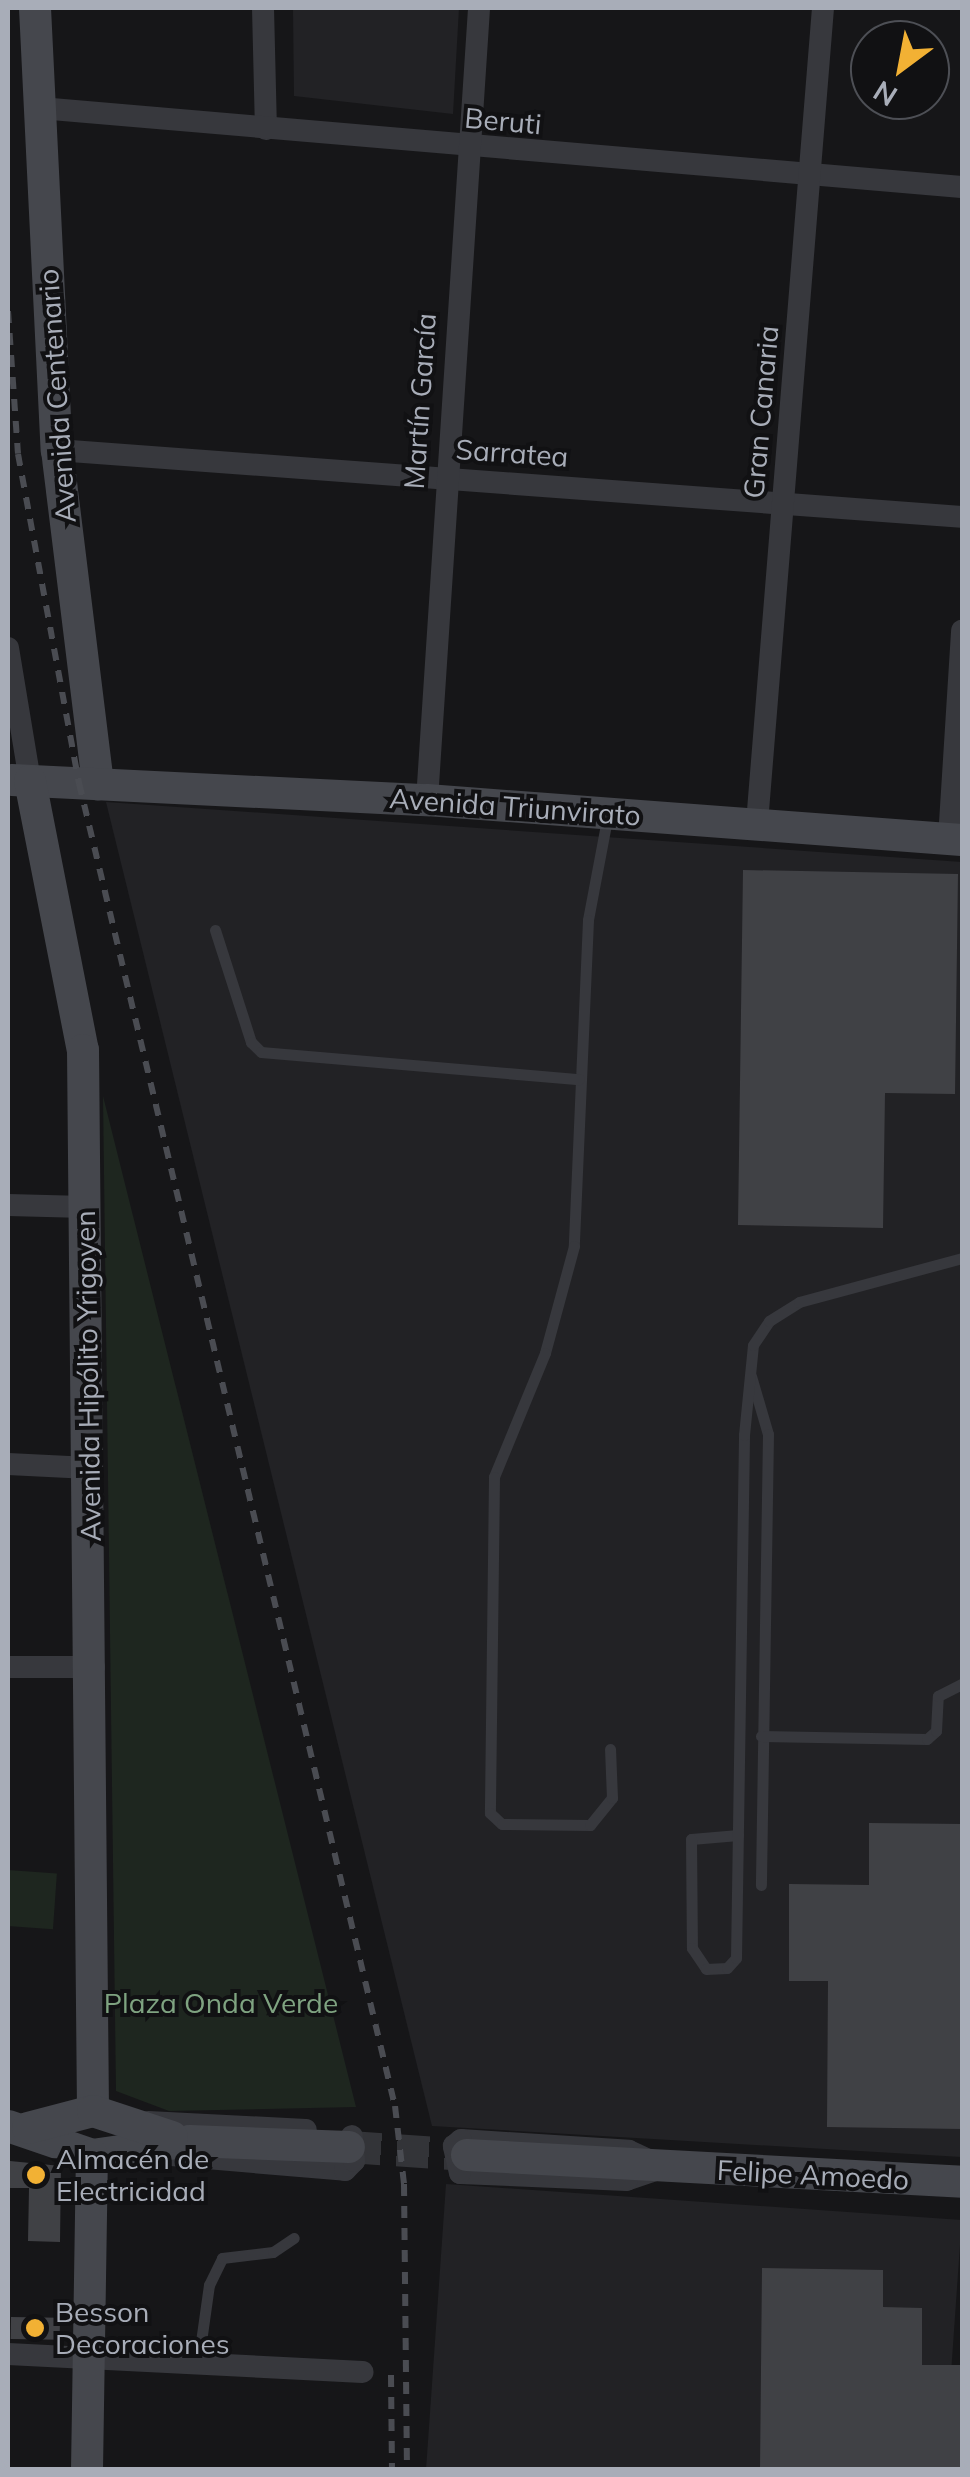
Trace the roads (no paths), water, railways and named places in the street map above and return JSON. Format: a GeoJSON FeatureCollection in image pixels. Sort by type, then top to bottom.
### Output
{"type":"FeatureCollection","features":[{"type":"Feature","properties":{"kind":"main road","name":"Avenida Centenario"},"geometry":{"type":"LineString","coordinates":[[34,8],[56,450],[82,783]]}},
{"type":"Feature","properties":{"kind":"main road","name":"Avenida Triunvirato"},"geometry":{"type":"LineString","coordinates":[[18,780],[427,800],[956,839]]}},
{"type":"Feature","properties":{"kind":"main road","name":"Avenida Hipólito Yrigoyen"},"geometry":{"type":"LineString","coordinates":[[18,780],[81,1030],[94,1667],[93,2111]]}},
{"type":"Feature","properties":{"kind":"main road"},"geometry":{"type":"LineString","coordinates":[[18,2127],[93,2111],[128,2135],[349,2148]]}},
{"type":"Feature","properties":{"kind":"main road"},"geometry":{"type":"LineString","coordinates":[[18,2127],[92,2156]]}},
{"type":"Feature","properties":{"kind":"main road"},"geometry":{"type":"LineString","coordinates":[[92,2156],[128,2135]]}},
{"type":"Feature","properties":{"kind":"main road","name":"Felipe Amoedo"},"geometry":{"type":"LineString","coordinates":[[466,2155],[962,2182]]}},
{"type":"Feature","properties":{"kind":"main road"},"geometry":{"type":"LineString","coordinates":[[86,2470],[92,2156]]}},
{"type":"Feature","properties":{"kind":"street"},"geometry":{"type":"LineString","coordinates":[[263,8],[266,129]]}},
{"type":"Feature","properties":{"kind":"street","name":"Martín García"},"geometry":{"type":"LineString","coordinates":[[427,800],[444,478],[478,8]]}},
{"type":"Feature","properties":{"kind":"street","name":"Gran Canaria"},"geometry":{"type":"LineString","coordinates":[[757,823],[824,8]]}},
{"type":"Feature","properties":{"kind":"street","name":"Beruti"},"geometry":{"type":"LineString","coordinates":[[40,108],[469,148],[962,187]]}},
{"type":"Feature","properties":{"kind":"street","name":"Sarratea"},"geometry":{"type":"LineString","coordinates":[[56,450],[962,516]]}},
{"type":"Feature","properties":{"kind":"street"},"geometry":{"type":"LineString","coordinates":[[956,839],[962,630]]}},
{"type":"Feature","properties":{"kind":"street","name":"Avenida Hipólito Yrigoyen"},"geometry":{"type":"LineString","coordinates":[[8,648],[18,780]]}},
{"type":"Feature","properties":{"kind":"street"},"geometry":{"type":"LineString","coordinates":[[8,1205],[86,1208]]}},
{"type":"Feature","properties":{"kind":"street"},"geometry":{"type":"LineString","coordinates":[[8,1464],[89,1468]]}},
{"type":"Feature","properties":{"kind":"street"},"geometry":{"type":"LineString","coordinates":[[8,1667],[94,1667]]}},
{"type":"Feature","properties":{"kind":"street"},"geometry":{"type":"LineString","coordinates":[[344,2132],[355,2142],[345,2170],[172,2159],[128,2135],[344,2132]]}},
{"type":"Feature","properties":{"kind":"street","name":"Felipe Amoedo"},"geometry":{"type":"LineString","coordinates":[[454,2146],[629,2151],[664,2168],[626,2180],[460,2173],[454,2146]]}},
{"type":"Feature","properties":{"kind":"street"},"geometry":{"type":"LineString","coordinates":[[8,2354],[363,2372]]}},
{"type":"Feature","properties":{"kind":"lane"},"geometry":{"type":"LineString","coordinates":[[608,815],[588,920],[569,1268],[545,1353],[494,1477],[490,1812],[502,1824],[590,1825],[612,1798],[610,1749]]}},
{"type":"Feature","properties":{"kind":"lane"},"geometry":{"type":"LineString","coordinates":[[215,930],[251,1042],[262,1052],[579,1079]]}},
{"type":"Feature","properties":{"kind":"lane"},"geometry":{"type":"LineString","coordinates":[[738,1835],[691,1840],[692,1948],[706,1970],[727,1968],[736,1958],[749,1367],[758,1332],[781,1311],[962,1258]]}},
{"type":"Feature","properties":{"kind":"lane"},"geometry":{"type":"LineString","coordinates":[[749,1367],[768,1434],[761,1885]]}},
{"type":"Feature","properties":{"kind":"lane"},"geometry":{"type":"LineString","coordinates":[[761,1736],[927,1739],[936,1731],[938,1696],[962,1684]]}},
{"type":"Feature","properties":{"kind":"lane"},"geometry":{"type":"LineString","coordinates":[[198,2363],[210,2285],[222,2258],[273,2252],[294,2238]]}},
{"type":"Feature","properties":{"kind":"tunnel"},"geometry":{"type":"LineString","coordinates":[[349,2147],[467,2155]]}},
{"type":"Feature","properties":{"kind":"railway"},"geometry":{"type":"LineString","coordinates":[[8,311],[18,454],[79,783],[395,2106],[404,2184],[407,2470]]}},
{"type":"Feature","properties":{"kind":"railway"},"geometry":{"type":"LineString","coordinates":[[391,2375],[392,2470]]}},
{"type":"Feature","properties":{"kind":"place","name":"Almacén de Electricidad"},"geometry":{"type":"Point","coordinates":[36,2175]}},
{"type":"Feature","properties":{"kind":"place","name":"Besson Decoraciones"},"geometry":{"type":"Point","coordinates":[35,2328]}},
{"type":"Feature","properties":{"kind":"park label","name":"Plaza Onda Verde"},"geometry":{"type":"Point","coordinates":[221,2003]}}]}
